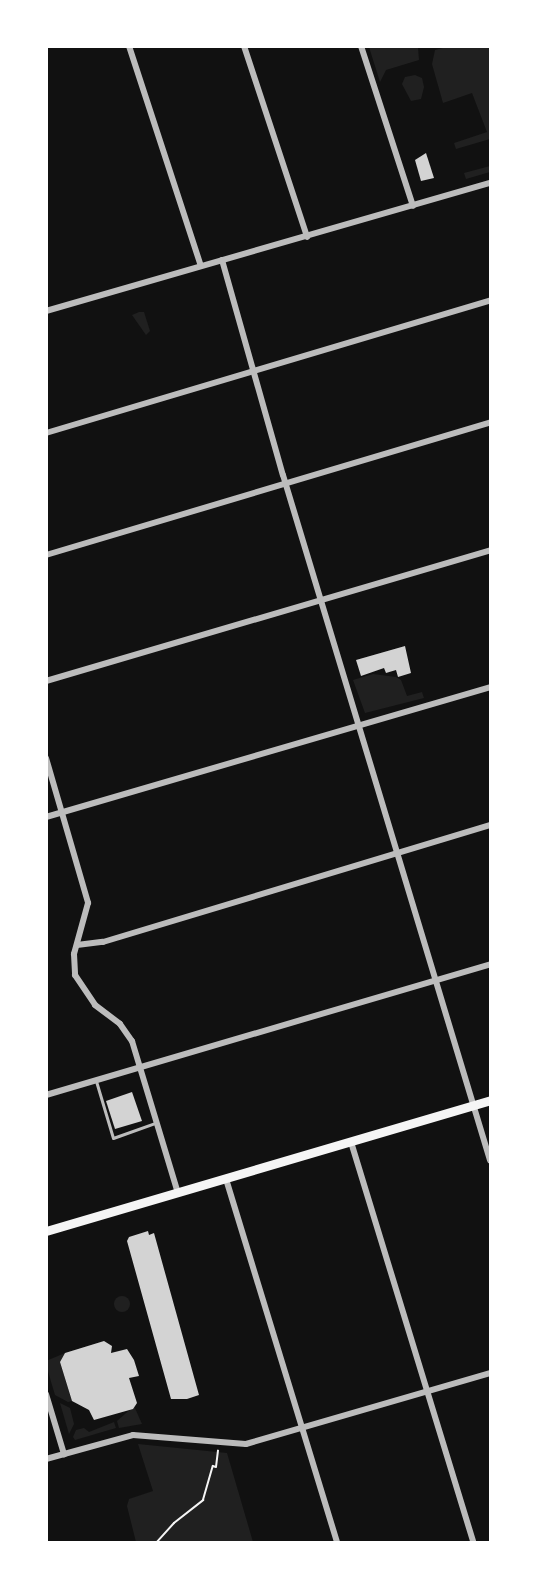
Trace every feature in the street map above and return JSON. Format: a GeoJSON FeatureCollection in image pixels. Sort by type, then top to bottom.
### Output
{"type":"FeatureCollection","features":[{"type":"Feature","properties":{"kind":"main road"},"geometry":{"type":"LineString","coordinates":[[46,1231],[490,1100]]}},
{"type":"Feature","properties":{"kind":"street"},"geometry":{"type":"LineString","coordinates":[[129,46],[201,266]]}},
{"type":"Feature","properties":{"kind":"street"},"geometry":{"type":"LineString","coordinates":[[244,46],[307,237]]}},
{"type":"Feature","properties":{"kind":"street"},"geometry":{"type":"LineString","coordinates":[[361,46],[412,206]]}},
{"type":"Feature","properties":{"kind":"street"},"geometry":{"type":"LineString","coordinates":[[47,310],[490,183]]}},
{"type":"Feature","properties":{"kind":"street"},"geometry":{"type":"LineString","coordinates":[[222,260],[285,484],[490,1160]]}},
{"type":"Feature","properties":{"kind":"street"},"geometry":{"type":"LineString","coordinates":[[46,433],[490,302]]}},
{"type":"Feature","properties":{"kind":"street"},"geometry":{"type":"LineString","coordinates":[[46,555],[490,423]]}},
{"type":"Feature","properties":{"kind":"street"},"geometry":{"type":"LineString","coordinates":[[46,681],[490,550]]}},
{"type":"Feature","properties":{"kind":"street"},"geometry":{"type":"LineString","coordinates":[[46,817],[490,687]]}},
{"type":"Feature","properties":{"kind":"street"},"geometry":{"type":"LineString","coordinates":[[46,758],[88,903],[74,966],[79,987],[128,1033],[178,1192]]}},
{"type":"Feature","properties":{"kind":"street"},"geometry":{"type":"LineString","coordinates":[[77,945],[103,942],[490,825]]}},
{"type":"Feature","properties":{"kind":"street"},"geometry":{"type":"LineString","coordinates":[[46,1095],[490,964]]}},
{"type":"Feature","properties":{"kind":"street"},"geometry":{"type":"LineString","coordinates":[[351,1142],[473,1542]]}},
{"type":"Feature","properties":{"kind":"street"},"geometry":{"type":"LineString","coordinates":[[226,1179],[337,1542]]}},
{"type":"Feature","properties":{"kind":"street"},"geometry":{"type":"LineString","coordinates":[[46,1459],[133,1435],[239,1445],[490,1373]]}},
{"type":"Feature","properties":{"kind":"street"},"geometry":{"type":"LineString","coordinates":[[46,1394],[64,1454]]}},
{"type":"Feature","properties":{"kind":"lane"},"geometry":{"type":"LineString","coordinates":[[95,1080],[113,1138],[157,1122]]}},
{"type":"Feature","properties":{"kind":"path"},"geometry":{"type":"LineString","coordinates":[[157,1542],[174,1522],[203,1500],[213,1466],[216,1467],[218,1451]]}},
{"type":"Feature","properties":{"kind":"shaded area"},"geometry":{"type":"Polygon","coordinates":[[[369,47],[418,47],[419,60],[386,70],[380,82],[369,47]]]}},
{"type":"Feature","properties":{"kind":"shaded area"},"geometry":{"type":"Polygon","coordinates":[[[447,47],[490,47],[490,139],[456,149],[454,143],[487,132],[472,93],[443,103],[432,64],[435,50],[447,47]]]}},
{"type":"Feature","properties":{"kind":"shaded area"},"geometry":{"type":"Polygon","coordinates":[[[415,75],[422,78],[424,87],[421,99],[411,101],[402,84],[405,77],[415,75]]]}},
{"type":"Feature","properties":{"kind":"shaded area"},"geometry":{"type":"Polygon","coordinates":[[[490,166],[490,172],[466,179],[464,173],[490,166]]]}},
{"type":"Feature","properties":{"kind":"shaded area"},"geometry":{"type":"Polygon","coordinates":[[[144,312],[150,331],[146,335],[132,315],[144,312]]]}},
{"type":"Feature","properties":{"kind":"shaded area"},"geometry":{"type":"Polygon","coordinates":[[[373,674],[396,677],[401,680],[407,696],[422,692],[424,698],[365,713],[353,680],[373,674]]]}},
{"type":"Feature","properties":{"kind":"shaded area"},"geometry":{"type":"Polygon","coordinates":[[[119,1296],[125,1296],[130,1304],[128,1310],[119,1312],[114,1307],[114,1301],[119,1296]]]}},
{"type":"Feature","properties":{"kind":"shaded area"},"geometry":{"type":"Polygon","coordinates":[[[65,1353],[60,1362],[72,1401],[68,1402],[55,1395],[46,1361],[65,1353]]]}},
{"type":"Feature","properties":{"kind":"shaded area"},"geometry":{"type":"Polygon","coordinates":[[[60,1403],[70,1408],[74,1424],[69,1434],[60,1403]]]}},
{"type":"Feature","properties":{"kind":"shaded area"},"geometry":{"type":"Polygon","coordinates":[[[134,1406],[142,1424],[119,1428],[117,1421],[134,1406]]]}},
{"type":"Feature","properties":{"kind":"shaded area"},"geometry":{"type":"Polygon","coordinates":[[[114,1422],[116,1428],[75,1440],[73,1437],[76,1430],[84,1428],[89,1432],[114,1422]]]}},
{"type":"Feature","properties":{"kind":"shaded area"},"geometry":{"type":"Polygon","coordinates":[[[138,1444],[227,1453],[253,1542],[136,1542],[127,1506],[129,1499],[153,1491],[138,1444]]]}},
{"type":"Feature","properties":{"kind":"building"},"geometry":{"type":"Polygon","coordinates":[[[426,153],[434,178],[421,181],[415,160],[426,153]]]}},
{"type":"Feature","properties":{"kind":"building"},"geometry":{"type":"Polygon","coordinates":[[[405,646],[411,673],[398,677],[396,670],[386,673],[384,668],[361,676],[356,660],[405,646]]]}},
{"type":"Feature","properties":{"kind":"building"},"geometry":{"type":"Polygon","coordinates":[[[132,1092],[142,1121],[115,1129],[106,1101],[132,1092]]]}},
{"type":"Feature","properties":{"kind":"building"},"geometry":{"type":"Polygon","coordinates":[[[148,1231],[149,1235],[154,1233],[199,1395],[187,1399],[171,1399],[127,1241],[129,1237],[148,1231]]]}},
{"type":"Feature","properties":{"kind":"building"},"geometry":{"type":"Polygon","coordinates":[[[104,1341],[112,1346],[111,1353],[127,1349],[134,1360],[139,1376],[129,1378],[137,1403],[133,1409],[94,1420],[89,1410],[72,1401],[60,1362],[65,1353],[104,1341]]]}}]}
